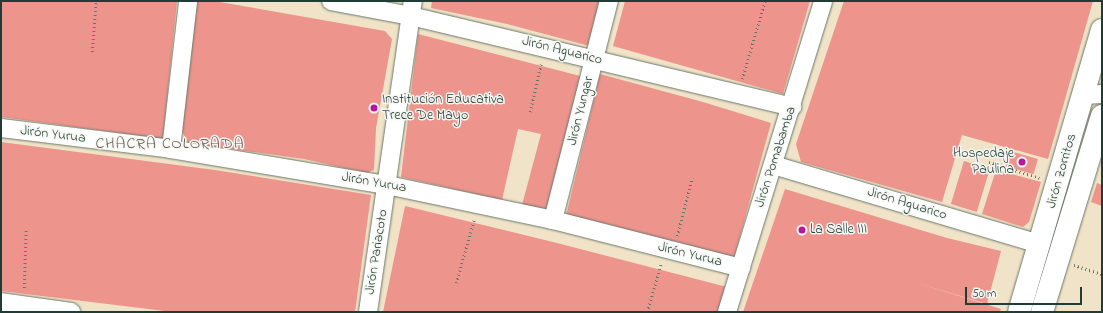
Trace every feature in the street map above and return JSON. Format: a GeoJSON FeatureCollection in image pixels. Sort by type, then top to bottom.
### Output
{"type":"FeatureCollection","features":[{"type":"Feature","properties":{"kind":"main road","name":"Jirón Zorritos"},"geometry":{"type":"LineString","coordinates":[[1019,312],[1058,183],[1094,85],[1102,30]]}},
{"type":"Feature","properties":{"kind":"main road","name":"Jirón Zorritos"},"geometry":{"type":"LineString","coordinates":[[1042,312],[1102,116]]}},
{"type":"Feature","properties":{"kind":"street"},"geometry":{"type":"LineString","coordinates":[[171,149],[188,1]]}},
{"type":"Feature","properties":{"kind":"street","name":"Jirón Aguarico"},"geometry":{"type":"LineString","coordinates":[[331,1],[412,8],[545,46],[792,107]]}},
{"type":"Feature","properties":{"kind":"street","name":"Jirón Yungar"},"geometry":{"type":"LineString","coordinates":[[553,220],[609,1]]}},
{"type":"Feature","properties":{"kind":"street","name":"Jirón Pomabamba"},"geometry":{"type":"LineString","coordinates":[[727,312],[792,107],[823,1]]}},
{"type":"Feature","properties":{"kind":"street","name":"Jirón Pariacoto"},"geometry":{"type":"LineString","coordinates":[[368,312],[412,8]]}},
{"type":"Feature","properties":{"kind":"street","name":"Jirón Yurua"},"geometry":{"type":"LineString","coordinates":[[1,128],[171,149],[387,185],[479,203],[553,220],[741,268]]}},
{"type":"Feature","properties":{"kind":"street","name":"Jirón Aguarico"},"geometry":{"type":"LineString","coordinates":[[773,165],[1040,244]]}},
{"type":"Feature","properties":{"kind":"street"},"geometry":{"type":"LineString","coordinates":[[1,302],[71,312]]}},
{"type":"Feature","properties":{"kind":"path"},"geometry":{"type":"LineString","coordinates":[[92,52],[96,1]]}},
{"type":"Feature","properties":{"kind":"path"},"geometry":{"type":"LineString","coordinates":[[738,94],[765,1]]}},
{"type":"Feature","properties":{"kind":"path"},"geometry":{"type":"LineString","coordinates":[[530,112],[545,46]]}},
{"type":"Feature","properties":{"kind":"path"},"geometry":{"type":"LineString","coordinates":[[989,162],[1058,183]]}},
{"type":"Feature","properties":{"kind":"path"},"geometry":{"type":"LineString","coordinates":[[647,312],[692,178]]}},
{"type":"Feature","properties":{"kind":"path"},"geometry":{"type":"LineString","coordinates":[[456,283],[479,203]]}},
{"type":"Feature","properties":{"kind":"path"},"geometry":{"type":"LineString","coordinates":[[23,305],[26,229]]}},
{"type":"Feature","properties":{"kind":"path"},"geometry":{"type":"LineString","coordinates":[[1059,260],[1102,274]]}},
{"type":"Feature","properties":{"kind":"building"},"geometry":{"type":"Polygon","coordinates":[[[1,1],[177,1],[163,139],[1,117],[1,1]]]}},
{"type":"Feature","properties":{"kind":"building"},"geometry":{"type":"Polygon","coordinates":[[[197,1],[214,1],[385,31],[392,39],[376,128],[374,170],[366,173],[304,159],[188,143],[182,131],[197,1]]]}},
{"type":"Feature","properties":{"kind":"building"},"geometry":{"type":"Polygon","coordinates":[[[432,1],[605,1],[593,47],[507,24],[431,8],[432,1]]]}},
{"type":"Feature","properties":{"kind":"building"},"geometry":{"type":"Polygon","coordinates":[[[625,1],[810,1],[783,94],[613,46],[625,1]]]}},
{"type":"Feature","properties":{"kind":"building"},"geometry":{"type":"Polygon","coordinates":[[[844,1],[1093,1],[1048,159],[962,135],[942,202],[801,162],[796,144],[844,1]]]}},
{"type":"Feature","properties":{"kind":"building"},"geometry":{"type":"Polygon","coordinates":[[[418,34],[584,77],[550,213],[522,205],[541,134],[518,129],[502,200],[401,177],[418,34]]]}},
{"type":"Feature","properties":{"kind":"building"},"geometry":{"type":"Polygon","coordinates":[[[600,74],[703,102],[771,123],[733,262],[566,216],[600,74]]]}},
{"type":"Feature","properties":{"kind":"building"},"geometry":{"type":"Polygon","coordinates":[[[1,142],[215,170],[371,195],[355,312],[173,312],[1,291],[1,142]]]}},
{"type":"Feature","properties":{"kind":"building","name":"Hospedaje Paulina"},"geometry":{"type":"Polygon","coordinates":[[[1010,151],[1038,159],[1033,174],[1006,166],[1010,151]]]}},
{"type":"Feature","properties":{"kind":"building"},"geometry":{"type":"Polygon","coordinates":[[[964,161],[990,169],[977,212],[951,204],[964,161]]]}},
{"type":"Feature","properties":{"kind":"building"},"geometry":{"type":"Polygon","coordinates":[[[996,170],[1041,182],[1029,222],[1023,227],[982,214],[996,170]]]}},
{"type":"Feature","properties":{"kind":"building"},"geometry":{"type":"Polygon","coordinates":[[[1097,183],[1102,185],[1102,206],[1091,202],[1097,183]]]}},
{"type":"Feature","properties":{"kind":"building"},"geometry":{"type":"Polygon","coordinates":[[[785,189],[947,238],[1001,251],[987,304],[914,282],[1001,309],[1000,312],[743,312],[785,189]]]}},
{"type":"Feature","properties":{"kind":"building"},"geometry":{"type":"Polygon","coordinates":[[[405,206],[727,287],[719,312],[383,312],[405,206]]]}},
{"type":"Feature","properties":{"kind":"place","name":"Institución Educativa Trece De Mayo"},"geometry":{"type":"Point","coordinates":[374,108]}},
{"type":"Feature","properties":{"kind":"place","name":"Hospedaje Paulina"},"geometry":{"type":"Point","coordinates":[1022,162]}},
{"type":"Feature","properties":{"kind":"place","name":"La Salle III"},"geometry":{"type":"Point","coordinates":[802,230]}},
{"type":"Feature","properties":{"kind":"district","name":"CHACRA COLORADA"},"geometry":{"type":"Point","coordinates":[170,144]}}]}
